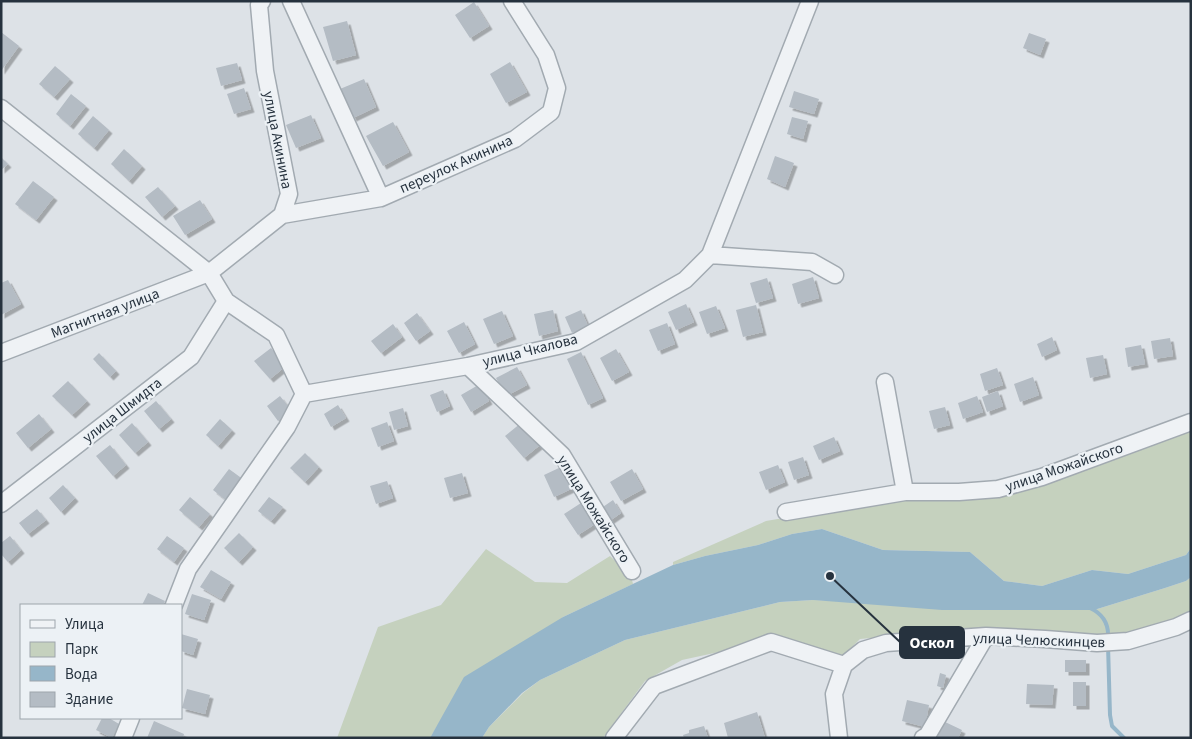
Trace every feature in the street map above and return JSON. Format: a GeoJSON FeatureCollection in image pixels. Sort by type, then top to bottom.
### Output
{"type":"FeatureCollection","features":[{"type":"Feature","properties":{"kind":"street","name":"улица Акинина"},"geometry":{"type":"LineString","coordinates":[[262,1],[259,5],[265,71],[289,194],[282,215]]}},
{"type":"Feature","properties":{"kind":"street"},"geometry":{"type":"LineString","coordinates":[[291,1],[381,198]]}},
{"type":"Feature","properties":{"kind":"street","name":"переулок Акинина"},"geometry":{"type":"LineString","coordinates":[[282,215],[381,198],[515,139],[551,112],[557,88],[546,55],[512,1]]}},
{"type":"Feature","properties":{"kind":"street","name":"улица Чкалова"},"geometry":{"type":"LineString","coordinates":[[304,394],[468,366],[576,342],[685,280],[710,255],[810,1]]}},
{"type":"Feature","properties":{"kind":"street"},"geometry":{"type":"LineString","coordinates":[[1,108],[209,273],[226,301],[276,335],[304,394],[287,427],[188,569],[174,604]]}},
{"type":"Feature","properties":{"kind":"street"},"geometry":{"type":"LineString","coordinates":[[209,273],[282,215]]}},
{"type":"Feature","properties":{"kind":"street"},"geometry":{"type":"LineString","coordinates":[[710,255],[812,262],[835,275]]}},
{"type":"Feature","properties":{"kind":"street","name":"Магнитная улица"},"geometry":{"type":"LineString","coordinates":[[1,353],[209,273]]}},
{"type":"Feature","properties":{"kind":"street","name":"улица Шмидта"},"geometry":{"type":"LineString","coordinates":[[1,504],[191,357],[226,301]]}},
{"type":"Feature","properties":{"kind":"street","name":"улица Можайского"},"geometry":{"type":"LineString","coordinates":[[468,366],[562,455],[632,571]]}},
{"type":"Feature","properties":{"kind":"street"},"geometry":{"type":"LineString","coordinates":[[885,382],[905,492]]}},
{"type":"Feature","properties":{"kind":"street","name":"улица Можайского"},"geometry":{"type":"LineString","coordinates":[[786,512],[905,492],[959,492],[998,489],[1042,477],[1191,422]]}},
{"type":"Feature","properties":{"kind":"street","name":"улица Челюскинцев"},"geometry":{"type":"LineString","coordinates":[[844,666],[863,650],[886,643],[986,636],[1104,643],[1128,641],[1176,627],[1191,620]]}},
{"type":"Feature","properties":{"kind":"street"},"geometry":{"type":"LineString","coordinates":[[923,738],[926,736],[986,636]]}},
{"type":"Feature","properties":{"kind":"street"},"geometry":{"type":"LineString","coordinates":[[614,738],[654,686],[771,642],[844,666],[834,694],[839,738]]}},
{"type":"Feature","properties":{"kind":"street"},"geometry":{"type":"LineString","coordinates":[[123,738],[131,719]]}},
{"type":"Feature","properties":{"kind":"green space"},"geometry":{"type":"Polygon","coordinates":[[[1191,430],[1191,548],[1186,555],[1128,574],[1092,570],[1042,586],[1004,581],[970,552],[883,550],[822,529],[792,534],[758,545],[673,565],[673,562],[766,521],[901,498],[1004,493],[1191,430]]]}},
{"type":"Feature","properties":{"kind":"green space"},"geometry":{"type":"Polygon","coordinates":[[[486,549],[535,582],[567,583],[610,556],[631,576],[633,584],[563,617],[442,718],[430,738],[337,738],[378,627],[441,605],[486,549]]]}},
{"type":"Feature","properties":{"kind":"green space"},"geometry":{"type":"Polygon","coordinates":[[[1191,577],[1191,612],[1171,621],[1123,637],[981,628],[860,639],[839,660],[774,640],[682,660],[645,681],[603,738],[482,738],[489,727],[523,693],[540,680],[625,640],[780,602],[813,600],[1094,610],[1186,581],[1191,577]]]}},
{"type":"Feature","properties":{"kind":"water"},"geometry":{"type":"Polygon","coordinates":[[[822,529],[883,550],[970,552],[1004,581],[1042,586],[1092,570],[1128,574],[1186,555],[1191,548],[1191,577],[1186,581],[1094,610],[942,610],[813,600],[780,602],[625,640],[540,680],[522,693],[489,727],[482,738],[430,738],[464,677],[563,617],[673,565],[758,545],[792,534],[822,529]]]}},
{"type":"Feature","properties":{"kind":"building"},"geometry":{"type":"Polygon","coordinates":[[[474,2],[489,26],[470,38],[455,15],[474,2]]]}},
{"type":"Feature","properties":{"kind":"building"},"geometry":{"type":"Polygon","coordinates":[[[347,21],[356,55],[333,61],[323,27],[347,21]]]}},
{"type":"Feature","properties":{"kind":"building"},"geometry":{"type":"Polygon","coordinates":[[[1,32],[19,46],[1,71],[1,32]]]}},
{"type":"Feature","properties":{"kind":"building"},"geometry":{"type":"Polygon","coordinates":[[[1029,33],[1046,39],[1040,55],[1023,48],[1029,33]]]}},
{"type":"Feature","properties":{"kind":"building"},"geometry":{"type":"Polygon","coordinates":[[[510,62],[527,92],[506,103],[490,74],[510,62]]]}},
{"type":"Feature","properties":{"kind":"building"},"geometry":{"type":"Polygon","coordinates":[[[237,63],[242,80],[221,86],[216,68],[237,63]]]}},
{"type":"Feature","properties":{"kind":"building"},"geometry":{"type":"Polygon","coordinates":[[[55,66],[70,79],[54,97],[39,84],[55,66]]]}},
{"type":"Feature","properties":{"kind":"building"},"geometry":{"type":"Polygon","coordinates":[[[364,79],[376,107],[353,118],[340,89],[364,79]]]}},
{"type":"Feature","properties":{"kind":"building"},"geometry":{"type":"Polygon","coordinates":[[[244,88],[251,109],[234,114],[227,94],[244,88]]]}},
{"type":"Feature","properties":{"kind":"building"},"geometry":{"type":"Polygon","coordinates":[[[794,91],[819,99],[814,114],[789,107],[794,91]]]}},
{"type":"Feature","properties":{"kind":"building"},"geometry":{"type":"Polygon","coordinates":[[[71,94],[86,106],[70,126],[56,114],[71,94]]]}},
{"type":"Feature","properties":{"kind":"building"},"geometry":{"type":"Polygon","coordinates":[[[311,115],[321,138],[296,148],[286,125],[311,115]]]}},
{"type":"Feature","properties":{"kind":"building"},"geometry":{"type":"Polygon","coordinates":[[[93,116],[109,130],[94,148],[78,134],[93,116]]]}},
{"type":"Feature","properties":{"kind":"building"},"geometry":{"type":"Polygon","coordinates":[[[792,117],[808,121],[803,139],[787,134],[792,117]]]}},
{"type":"Feature","properties":{"kind":"building"},"geometry":{"type":"Polygon","coordinates":[[[393,122],[409,152],[383,166],[366,136],[393,122]]]}},
{"type":"Feature","properties":{"kind":"building"},"geometry":{"type":"Polygon","coordinates":[[[124,149],[142,166],[129,181],[111,164],[124,149]]]}},
{"type":"Feature","properties":{"kind":"building"},"geometry":{"type":"Polygon","coordinates":[[[775,156],[794,163],[785,187],[767,179],[775,156]]]}},
{"type":"Feature","properties":{"kind":"building"},"geometry":{"type":"Polygon","coordinates":[[[1,157],[8,164],[1,170],[1,157]]]}},
{"type":"Feature","properties":{"kind":"building"},"geometry":{"type":"Polygon","coordinates":[[[33,181],[54,197],[36,220],[15,204],[33,181]]]}},
{"type":"Feature","properties":{"kind":"building"},"geometry":{"type":"Polygon","coordinates":[[[158,187],[175,206],[162,217],[145,197],[158,187]]]}},
{"type":"Feature","properties":{"kind":"building"},"geometry":{"type":"Polygon","coordinates":[[[200,200],[212,219],[185,235],[173,216],[200,200]]]}},
{"type":"Feature","properties":{"kind":"building"},"geometry":{"type":"Polygon","coordinates":[[[813,277],[819,298],[798,304],[792,284],[813,277]]]}},
{"type":"Feature","properties":{"kind":"building"},"geometry":{"type":"Polygon","coordinates":[[[767,278],[773,298],[756,303],[750,283],[767,278]]]}},
{"type":"Feature","properties":{"kind":"building"},"geometry":{"type":"Polygon","coordinates":[[[8,280],[21,304],[1,315],[1,283],[8,280]]]}},
{"type":"Feature","properties":{"kind":"building"},"geometry":{"type":"Polygon","coordinates":[[[686,304],[694,322],[676,330],[668,312],[686,304]]]}},
{"type":"Feature","properties":{"kind":"building"},"geometry":{"type":"Polygon","coordinates":[[[756,305],[763,332],[743,337],[736,310],[756,305]]]}},
{"type":"Feature","properties":{"kind":"building"},"geometry":{"type":"Polygon","coordinates":[[[716,306],[725,328],[707,334],[699,312],[716,306]]]}},
{"type":"Feature","properties":{"kind":"building"},"geometry":{"type":"Polygon","coordinates":[[[553,310],[558,331],[539,336],[534,314],[553,310]]]}},
{"type":"Feature","properties":{"kind":"building"},"geometry":{"type":"Polygon","coordinates":[[[581,310],[588,326],[572,333],[565,317],[581,310]]]}},
{"type":"Feature","properties":{"kind":"building"},"geometry":{"type":"Polygon","coordinates":[[[502,311],[513,336],[494,344],[483,319],[502,311]]]}},
{"type":"Feature","properties":{"kind":"building"},"geometry":{"type":"Polygon","coordinates":[[[417,313],[430,331],[416,341],[404,323],[417,313]]]}},
{"type":"Feature","properties":{"kind":"building"},"geometry":{"type":"Polygon","coordinates":[[[464,322],[475,344],[459,353],[447,331],[464,322]]]}},
{"type":"Feature","properties":{"kind":"building"},"geometry":{"type":"Polygon","coordinates":[[[667,323],[675,344],[658,351],[649,330],[667,323]]]}},
{"type":"Feature","properties":{"kind":"building"},"geometry":{"type":"Polygon","coordinates":[[[393,324],[402,337],[381,353],[371,341],[393,324]]]}},
{"type":"Feature","properties":{"kind":"building"},"geometry":{"type":"Polygon","coordinates":[[[1052,337],[1057,350],[1042,357],[1037,344],[1052,337]]]}},
{"type":"Feature","properties":{"kind":"building"},"geometry":{"type":"Polygon","coordinates":[[[1170,338],[1173,356],[1154,359],[1151,341],[1170,338]]]}},
{"type":"Feature","properties":{"kind":"building"},"geometry":{"type":"Polygon","coordinates":[[[1141,345],[1145,364],[1128,367],[1125,348],[1141,345]]]}},
{"type":"Feature","properties":{"kind":"building"},"geometry":{"type":"Polygon","coordinates":[[[271,348],[286,366],[270,379],[254,361],[271,348]]]}},
{"type":"Feature","properties":{"kind":"building"},"geometry":{"type":"Polygon","coordinates":[[[616,349],[629,372],[612,381],[600,358],[616,349]]]}},
{"type":"Feature","properties":{"kind":"building"},"geometry":{"type":"Polygon","coordinates":[[[581,352],[603,398],[588,405],[567,359],[581,352]]]}},
{"type":"Feature","properties":{"kind":"building"},"geometry":{"type":"Polygon","coordinates":[[[99,353],[116,371],[110,377],[93,359],[99,353]]]}},
{"type":"Feature","properties":{"kind":"building"},"geometry":{"type":"Polygon","coordinates":[[[1103,355],[1107,374],[1090,378],[1086,358],[1103,355]]]}},
{"type":"Feature","properties":{"kind":"building"},"geometry":{"type":"Polygon","coordinates":[[[517,367],[527,385],[506,396],[496,378],[517,367]]]}},
{"type":"Feature","properties":{"kind":"building"},"geometry":{"type":"Polygon","coordinates":[[[997,368],[1003,385],[985,391],[980,374],[997,368]]]}},
{"type":"Feature","properties":{"kind":"building"},"geometry":{"type":"Polygon","coordinates":[[[1033,377],[1039,395],[1020,402],[1014,384],[1033,377]]]}},
{"type":"Feature","properties":{"kind":"building"},"geometry":{"type":"Polygon","coordinates":[[[68,381],[87,401],[72,415],[52,396],[68,381]]]}},
{"type":"Feature","properties":{"kind":"building"},"geometry":{"type":"Polygon","coordinates":[[[480,384],[489,401],[471,412],[461,395],[480,384]]]}},
{"type":"Feature","properties":{"kind":"building"},"geometry":{"type":"Polygon","coordinates":[[[443,390],[450,406],[437,412],[430,395],[443,390]]]}},
{"type":"Feature","properties":{"kind":"building"},"geometry":{"type":"Polygon","coordinates":[[[998,391],[1003,406],[987,412],[982,397],[998,391]]]}},
{"type":"Feature","properties":{"kind":"building"},"geometry":{"type":"Polygon","coordinates":[[[280,396],[291,410],[278,421],[267,406],[280,396]]]}},
{"type":"Feature","properties":{"kind":"building"},"geometry":{"type":"Polygon","coordinates":[[[977,396],[983,412],[963,419],[958,403],[977,396]]]}},
{"type":"Feature","properties":{"kind":"building"},"geometry":{"type":"Polygon","coordinates":[[[156,401],[171,419],[159,429],[144,411],[156,401]]]}},
{"type":"Feature","properties":{"kind":"building"},"geometry":{"type":"Polygon","coordinates":[[[338,405],[346,418],[331,427],[324,414],[338,405]]]}},
{"type":"Feature","properties":{"kind":"building"},"geometry":{"type":"Polygon","coordinates":[[[945,407],[950,425],[934,429],[929,411],[945,407]]]}},
{"type":"Feature","properties":{"kind":"building"},"geometry":{"type":"Polygon","coordinates":[[[403,408],[408,426],[394,430],[389,412],[403,408]]]}},
{"type":"Feature","properties":{"kind":"building"},"geometry":{"type":"Polygon","coordinates":[[[39,414],[51,429],[28,448],[16,433],[39,414]]]}},
{"type":"Feature","properties":{"kind":"building"},"geometry":{"type":"Polygon","coordinates":[[[220,419],[232,430],[218,446],[206,435],[220,419]]]}},
{"type":"Feature","properties":{"kind":"building"},"geometry":{"type":"Polygon","coordinates":[[[387,422],[394,441],[378,447],[371,428],[387,422]]]}},
{"type":"Feature","properties":{"kind":"building"},"geometry":{"type":"Polygon","coordinates":[[[132,423],[148,442],[135,453],[119,435],[132,423]]]}},
{"type":"Feature","properties":{"kind":"building"},"geometry":{"type":"Polygon","coordinates":[[[521,423],[540,445],[524,458],[505,436],[521,423]]]}},
{"type":"Feature","properties":{"kind":"building"},"geometry":{"type":"Polygon","coordinates":[[[834,437],[840,451],[819,460],[813,446],[834,437]]]}},
{"type":"Feature","properties":{"kind":"building"},"geometry":{"type":"Polygon","coordinates":[[[110,445],[126,465],[113,476],[96,456],[110,445]]]}},
{"type":"Feature","properties":{"kind":"building"},"geometry":{"type":"Polygon","coordinates":[[[305,453],[319,467],[305,482],[290,468],[305,453]]]}},
{"type":"Feature","properties":{"kind":"building"},"geometry":{"type":"Polygon","coordinates":[[[803,457],[809,475],[794,480],[788,462],[803,457]]]}},
{"type":"Feature","properties":{"kind":"building"},"geometry":{"type":"Polygon","coordinates":[[[778,465],[785,482],[766,490],[759,472],[778,465]]]}},
{"type":"Feature","properties":{"kind":"building"},"geometry":{"type":"Polygon","coordinates":[[[561,467],[571,489],[554,497],[544,475],[561,467]]]}},
{"type":"Feature","properties":{"kind":"building"},"geometry":{"type":"Polygon","coordinates":[[[229,469],[244,480],[227,501],[213,490],[229,469]]]}},
{"type":"Feature","properties":{"kind":"building"},"geometry":{"type":"Polygon","coordinates":[[[632,469],[643,489],[621,501],[610,482],[632,469]]]}},
{"type":"Feature","properties":{"kind":"building"},"geometry":{"type":"Polygon","coordinates":[[[462,473],[468,493],[450,498],[444,478],[462,473]]]}},
{"type":"Feature","properties":{"kind":"building"},"geometry":{"type":"Polygon","coordinates":[[[387,481],[393,498],[376,504],[370,486],[387,481]]]}},
{"type":"Feature","properties":{"kind":"building"},"geometry":{"type":"Polygon","coordinates":[[[63,485],[75,498],[61,512],[49,498],[63,485]]]}},
{"type":"Feature","properties":{"kind":"building"},"geometry":{"type":"Polygon","coordinates":[[[190,497],[210,514],[199,527],[179,510],[190,497]]]}},
{"type":"Feature","properties":{"kind":"building"},"geometry":{"type":"Polygon","coordinates":[[[269,497],[283,507],[271,521],[258,511],[269,497]]]}},
{"type":"Feature","properties":{"kind":"building"},"geometry":{"type":"Polygon","coordinates":[[[613,500],[621,513],[608,522],[600,509],[613,500]]]}},
{"type":"Feature","properties":{"kind":"building"},"geometry":{"type":"Polygon","coordinates":[[[581,503],[595,524],[578,535],[564,514],[581,503]]]}},
{"type":"Feature","properties":{"kind":"building"},"geometry":{"type":"Polygon","coordinates":[[[37,509],[46,520],[28,534],[19,523],[37,509]]]}},
{"type":"Feature","properties":{"kind":"building"},"geometry":{"type":"Polygon","coordinates":[[[239,533],[253,547],[239,562],[224,548],[239,533]]]}},
{"type":"Feature","properties":{"kind":"building"},"geometry":{"type":"Polygon","coordinates":[[[10,536],[21,550],[8,562],[1,554],[1,543],[10,536]]]}},
{"type":"Feature","properties":{"kind":"building"},"geometry":{"type":"Polygon","coordinates":[[[167,536],[184,548],[174,562],[157,549],[167,536]]]}},
{"type":"Feature","properties":{"kind":"building"},"geometry":{"type":"Polygon","coordinates":[[[211,570],[231,582],[221,599],[200,587],[211,570]]]}},
{"type":"Feature","properties":{"kind":"building"},"geometry":{"type":"Polygon","coordinates":[[[148,593],[165,601],[164,604],[142,604],[148,593]]]}},
{"type":"Feature","properties":{"kind":"building"},"geometry":{"type":"Polygon","coordinates":[[[192,594],[211,600],[204,620],[185,614],[192,594]]]}},
{"type":"Feature","properties":{"kind":"building"},"geometry":{"type":"Polygon","coordinates":[[[182,634],[198,639],[193,655],[182,651],[182,634]]]}},
{"type":"Feature","properties":{"kind":"building"},"geometry":{"type":"Polygon","coordinates":[[[1065,660],[1086,660],[1086,672],[1065,672],[1065,660]]]}},
{"type":"Feature","properties":{"kind":"building"},"geometry":{"type":"Polygon","coordinates":[[[940,673],[946,675],[943,688],[937,686],[940,673]]]}},
{"type":"Feature","properties":{"kind":"building"},"geometry":{"type":"Polygon","coordinates":[[[1073,682],[1086,682],[1086,706],[1073,706],[1073,682]]]}},
{"type":"Feature","properties":{"kind":"building"},"geometry":{"type":"Polygon","coordinates":[[[1027,684],[1054,685],[1052,705],[1026,704],[1027,684]]]}},
{"type":"Feature","properties":{"kind":"building"},"geometry":{"type":"Polygon","coordinates":[[[187,689],[210,695],[205,714],[182,708],[187,689]]]}},
{"type":"Feature","properties":{"kind":"building"},"geometry":{"type":"Polygon","coordinates":[[[907,700],[929,705],[925,727],[902,721],[907,700]]]}},
{"type":"Feature","properties":{"kind":"building"},"geometry":{"type":"Polygon","coordinates":[[[757,712],[765,738],[728,738],[724,723],[757,712]]]}},
{"type":"Feature","properties":{"kind":"building"},"geometry":{"type":"Polygon","coordinates":[[[102,719],[111,719],[119,724],[112,738],[96,730],[102,719]]]}},
{"type":"Feature","properties":{"kind":"building"},"geometry":{"type":"Polygon","coordinates":[[[154,721],[184,734],[183,738],[147,738],[154,721]]]}},
{"type":"Feature","properties":{"kind":"building"},"geometry":{"type":"Polygon","coordinates":[[[943,721],[962,730],[958,738],[934,738],[943,721]]]}},
{"type":"Feature","properties":{"kind":"building"},"geometry":{"type":"Polygon","coordinates":[[[704,726],[708,738],[684,738],[683,735],[689,733],[689,730],[704,726]]]}},
{"type":"Feature","properties":{"kind":"waterway"},"geometry":{"type":"LineString","coordinates":[[1090,608],[1104,620],[1108,638]]}},
{"type":"Feature","properties":{"kind":"waterway"},"geometry":{"type":"LineString","coordinates":[[1108,645],[1110,715],[1112,726],[1124,738]]}},
{"type":"Feature","properties":{"kind":"place","name":"Оскол"},"geometry":{"type":"Point","coordinates":[830,576]}}]}
